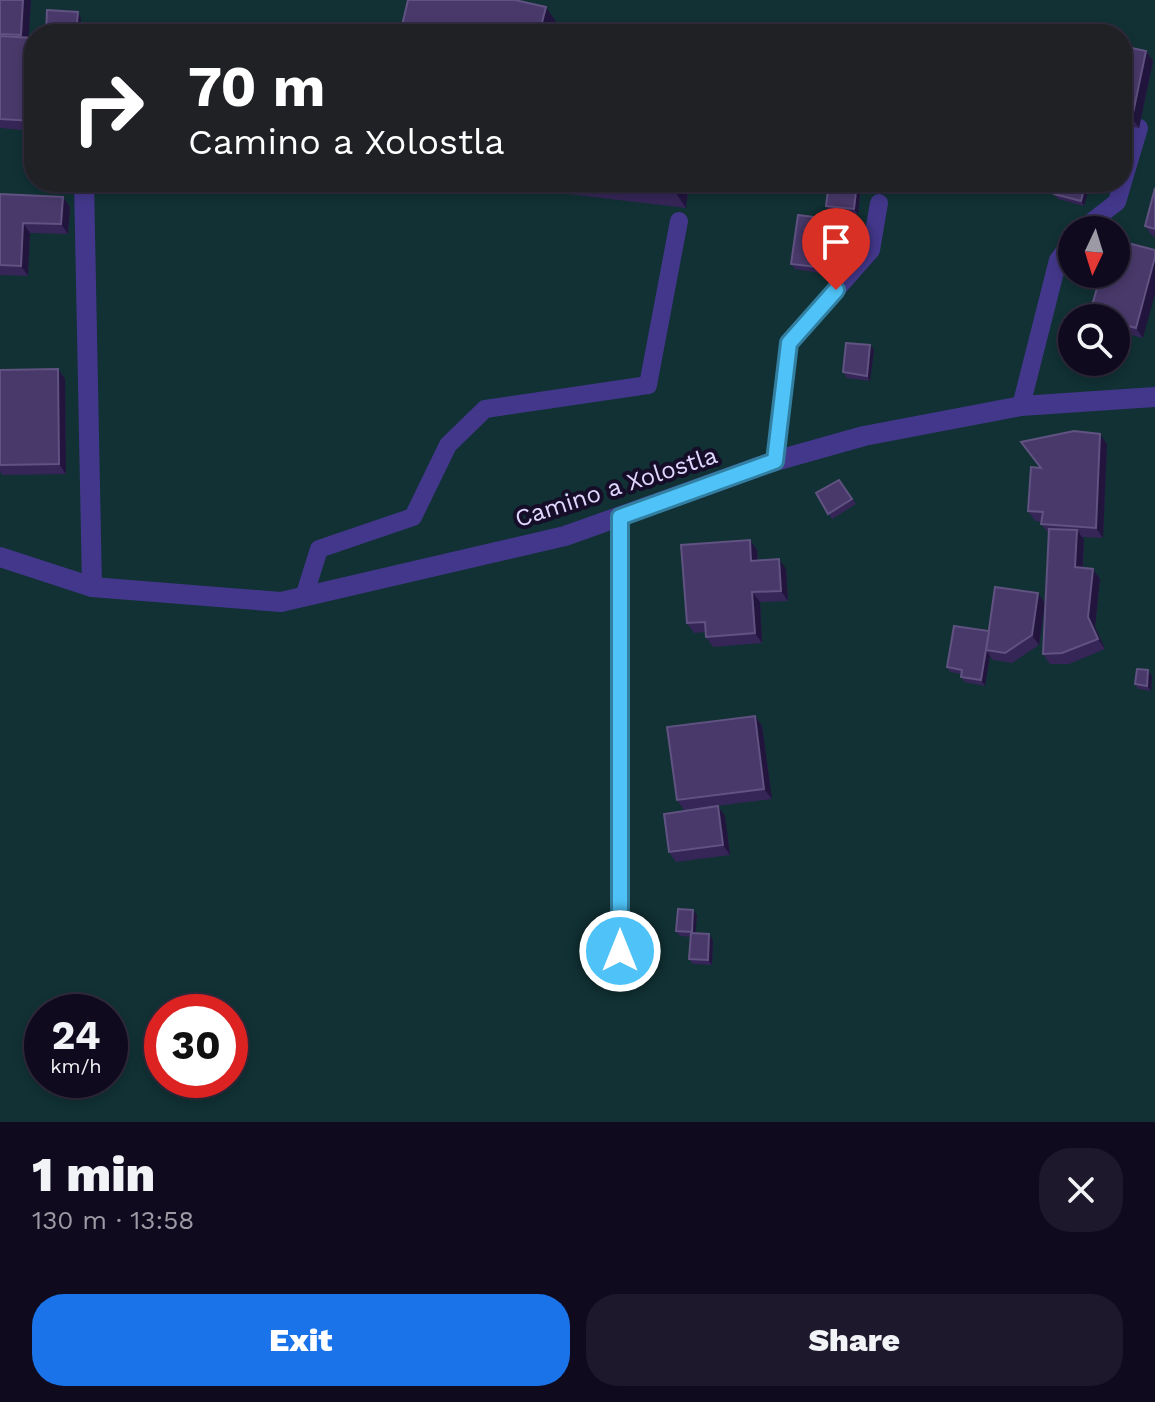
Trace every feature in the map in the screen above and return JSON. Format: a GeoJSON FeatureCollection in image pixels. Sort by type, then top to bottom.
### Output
{"type":"FeatureCollection","features":[{"type":"Feature","properties":{"kind":"street"},"geometry":{"type":"LineString","coordinates":[[84,192],[92,587]]}},
{"type":"Feature","properties":{"kind":"street","name":"Camino a Xolostla"},"geometry":{"type":"LineString","coordinates":[[0,557],[92,587],[281,602],[565,536],[775,461],[864,436],[1021,406],[1155,397]]}},
{"type":"Feature","properties":{"kind":"street"},"geometry":{"type":"LineString","coordinates":[[620,517],[620,951]]}},
{"type":"Feature","properties":{"kind":"lane"},"geometry":{"type":"LineString","coordinates":[[1132,152],[1139,128]]}},
{"type":"Feature","properties":{"kind":"lane"},"geometry":{"type":"LineString","coordinates":[[1099,216],[1117,202],[1120,192]]}},
{"type":"Feature","properties":{"kind":"lane"},"geometry":{"type":"LineString","coordinates":[[775,461],[789,343],[871,250],[879,203]]}},
{"type":"Feature","properties":{"kind":"lane"},"geometry":{"type":"LineString","coordinates":[[304,597],[319,549],[413,517],[448,445],[485,409],[648,385],[679,221]]}},
{"type":"Feature","properties":{"kind":"lane"},"geometry":{"type":"LineString","coordinates":[[1021,406],[1058,260]]}},
{"type":"Feature","properties":{"kind":"green space"},"geometry":{"type":"Polygon","coordinates":[[[0,0],[1155,0],[1155,1122],[0,1122],[0,0]]]}},
{"type":"Feature","properties":{"kind":"building"},"geometry":{"type":"Polygon","coordinates":[[[0,0],[23,0],[21,35],[0,34],[0,0]]]}},
{"type":"Feature","properties":{"kind":"building"},"geometry":{"type":"Polygon","coordinates":[[[408,0],[515,0],[546,7],[542,24],[402,24],[408,0]]]}},
{"type":"Feature","properties":{"kind":"building"},"geometry":{"type":"Polygon","coordinates":[[[47,10],[78,12],[77,24],[46,24],[47,10]]]}},
{"type":"Feature","properties":{"kind":"building"},"geometry":{"type":"Polygon","coordinates":[[[0,36],[24,37],[24,120],[0,119],[0,36]]]}},
{"type":"Feature","properties":{"kind":"building"},"geometry":{"type":"Polygon","coordinates":[[[1132,48],[1146,51],[1132,118],[1132,48]]]}},
{"type":"Feature","properties":{"kind":"building"},"geometry":{"type":"Polygon","coordinates":[[[1155,188],[1155,229],[1145,226],[1155,188]]]}},
{"type":"Feature","properties":{"kind":"building"},"geometry":{"type":"Polygon","coordinates":[[[828,192],[856,192],[854,209],[826,206],[828,192]]]}},
{"type":"Feature","properties":{"kind":"building"},"geometry":{"type":"Polygon","coordinates":[[[1055,192],[1083,192],[1081,201],[1055,192]]]}},
{"type":"Feature","properties":{"kind":"building"},"geometry":{"type":"Polygon","coordinates":[[[0,194],[63,197],[61,224],[23,223],[21,266],[0,265],[0,194]]]}},
{"type":"Feature","properties":{"kind":"building"},"geometry":{"type":"Polygon","coordinates":[[[798,215],[823,218],[816,267],[791,264],[798,215]]]}},
{"type":"Feature","properties":{"kind":"building"},"geometry":{"type":"Polygon","coordinates":[[[832,230],[857,232],[856,251],[831,247],[832,230]]]}},
{"type":"Feature","properties":{"kind":"building"},"geometry":{"type":"Polygon","coordinates":[[[1130,244],[1155,250],[1136,328],[1130,326],[1130,304],[1092,304],[1097,288],[1130,288],[1130,244]]]}},
{"type":"Feature","properties":{"kind":"building"},"geometry":{"type":"Polygon","coordinates":[[[846,343],[870,345],[867,376],[843,372],[846,343]]]}},
{"type":"Feature","properties":{"kind":"building"},"geometry":{"type":"Polygon","coordinates":[[[58,369],[59,464],[0,465],[0,370],[58,369]]]}},
{"type":"Feature","properties":{"kind":"building"},"geometry":{"type":"Polygon","coordinates":[[[1074,431],[1100,434],[1096,528],[1041,524],[1043,512],[1028,511],[1031,467],[1041,468],[1021,442],[1074,431]]]}},
{"type":"Feature","properties":{"kind":"building"},"geometry":{"type":"Polygon","coordinates":[[[839,480],[852,499],[828,514],[816,493],[839,480]]]}},
{"type":"Feature","properties":{"kind":"building"},"geometry":{"type":"Polygon","coordinates":[[[1049,529],[1077,530],[1075,567],[1093,569],[1088,617],[1098,639],[1062,653],[1043,654],[1049,529]]]}},
{"type":"Feature","properties":{"kind":"building"},"geometry":{"type":"Polygon","coordinates":[[[750,540],[751,561],[779,559],[781,591],[752,592],[755,633],[706,637],[705,622],[687,623],[681,545],[750,540]]]}},
{"type":"Feature","properties":{"kind":"building"},"geometry":{"type":"Polygon","coordinates":[[[995,587],[1038,593],[1032,635],[1005,653],[986,650],[995,587]]]}},
{"type":"Feature","properties":{"kind":"building"},"geometry":{"type":"Polygon","coordinates":[[[954,626],[989,631],[981,680],[961,677],[962,670],[947,667],[954,626]]]}},
{"type":"Feature","properties":{"kind":"building"},"geometry":{"type":"Polygon","coordinates":[[[1137,669],[1148,670],[1147,686],[1135,684],[1137,669]]]}},
{"type":"Feature","properties":{"kind":"building"},"geometry":{"type":"Polygon","coordinates":[[[755,716],[764,789],[677,800],[667,727],[755,716]]]}},
{"type":"Feature","properties":{"kind":"building"},"geometry":{"type":"Polygon","coordinates":[[[718,806],[723,845],[669,852],[664,814],[718,806]]]}},
{"type":"Feature","properties":{"kind":"building"},"geometry":{"type":"Polygon","coordinates":[[[678,909],[693,910],[692,932],[676,931],[678,909]]]}},
{"type":"Feature","properties":{"kind":"building"},"geometry":{"type":"Polygon","coordinates":[[[691,933],[709,934],[708,960],[689,959],[691,933]]]}},
{"type":"Feature","properties":{"kind":"route"},"geometry":{"type":"LineString","coordinates":[[620,951],[620,517],[775,461],[789,343],[836,290]]}}]}
